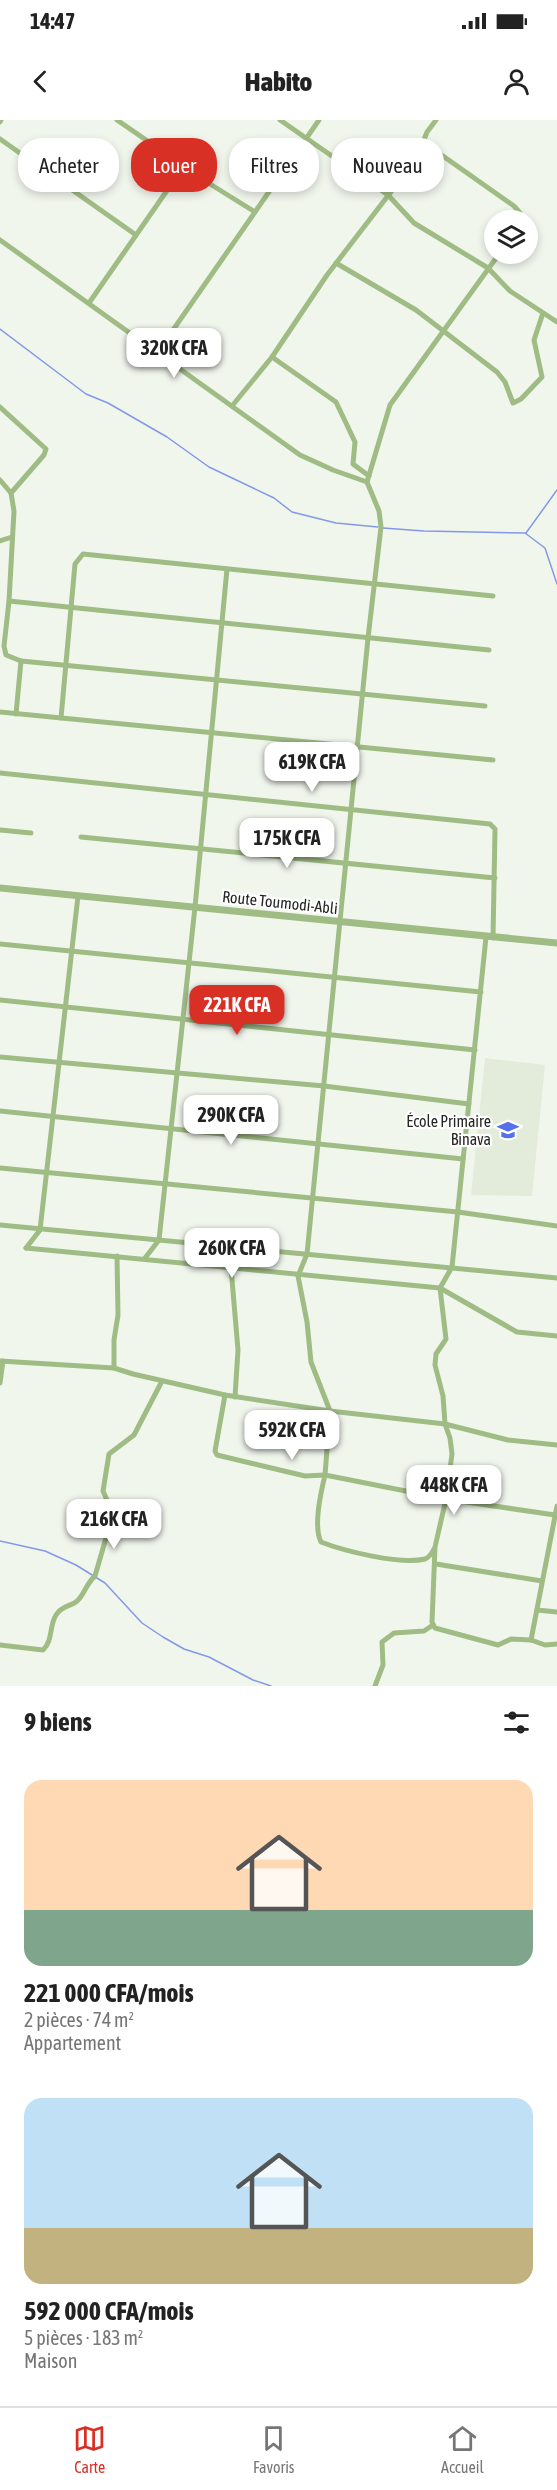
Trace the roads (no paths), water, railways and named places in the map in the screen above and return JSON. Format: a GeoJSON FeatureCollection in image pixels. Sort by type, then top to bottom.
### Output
{"type":"FeatureCollection","features":[{"type":"Feature","properties":{"kind":"street"},"geometry":{"type":"LineString","coordinates":[[117,120],[143,138]]}},
{"type":"Feature","properties":{"kind":"street"},"geometry":{"type":"LineString","coordinates":[[280,120],[303,138]]}},
{"type":"Feature","properties":{"kind":"street"},"geometry":{"type":"LineString","coordinates":[[305,138],[319,120]]}},
{"type":"Feature","properties":{"kind":"street"},"geometry":{"type":"LineString","coordinates":[[425,138],[436,120]]}},
{"type":"Feature","properties":{"kind":"street"},"geometry":{"type":"LineString","coordinates":[[0,139],[136,235]]}},
{"type":"Feature","properties":{"kind":"street"},"geometry":{"type":"LineString","coordinates":[[319,146],[388,195],[414,223],[488,268],[506,287],[557,322]]}},
{"type":"Feature","properties":{"kind":"street"},"geometry":{"type":"LineString","coordinates":[[444,157],[517,210]]}},
{"type":"Feature","properties":{"kind":"street"},"geometry":{"type":"LineString","coordinates":[[217,187],[255,212]]}},
{"type":"Feature","properties":{"kind":"street"},"geometry":{"type":"LineString","coordinates":[[88,303],[166,192]]}},
{"type":"Feature","properties":{"kind":"street"},"geometry":{"type":"LineString","coordinates":[[157,353],[268,192]]}},
{"type":"Feature","properties":{"kind":"street"},"geometry":{"type":"LineString","coordinates":[[232,406],[272,357],[336,263],[390,192]]}},
{"type":"Feature","properties":{"kind":"street"},"geometry":{"type":"LineString","coordinates":[[0,240],[300,455],[333,470],[368,479]]}},
{"type":"Feature","properties":{"kind":"street"},"geometry":{"type":"LineString","coordinates":[[336,263],[416,310],[501,376],[512,403],[542,377],[534,340],[543,313]]}},
{"type":"Feature","properties":{"kind":"street"},"geometry":{"type":"LineString","coordinates":[[368,479],[390,405],[491,264]]}},
{"type":"Feature","properties":{"kind":"street"},"geometry":{"type":"LineString","coordinates":[[0,773],[352,809],[490,824],[495,829],[495,878],[452,1267],[440,1288],[446,1340],[436,1354],[435,1365],[452,1454],[446,1499],[435,1547],[430,1557],[394,1559],[370,1556],[321,1542],[318,1534],[319,1504],[325,1475],[330,1411],[311,1362],[308,1322],[298,1276],[307,1254],[330,1034],[352,809],[362,695],[381,518],[368,479],[353,464],[355,442],[336,402],[272,357]]}},
{"type":"Feature","properties":{"kind":"street"},"geometry":{"type":"LineString","coordinates":[[0,407],[46,451],[11,493]]}},
{"type":"Feature","properties":{"kind":"street"},"geometry":{"type":"LineString","coordinates":[[0,480],[11,493],[14,511],[5,651],[10,658],[217,681],[485,706]]}},
{"type":"Feature","properties":{"kind":"street"},"geometry":{"type":"LineString","coordinates":[[0,541],[12,537]]}},
{"type":"Feature","properties":{"kind":"street"},"geometry":{"type":"LineString","coordinates":[[61,718],[76,561],[83,554],[493,596]]}},
{"type":"Feature","properties":{"kind":"street"},"geometry":{"type":"LineString","coordinates":[[145,1258],[159,1240],[201,849],[227,569]]}},
{"type":"Feature","properties":{"kind":"street"},"geometry":{"type":"LineString","coordinates":[[9,601],[489,650]]}},
{"type":"Feature","properties":{"kind":"street"},"geometry":{"type":"LineString","coordinates":[[16,714],[21,661]]}},
{"type":"Feature","properties":{"kind":"street"},"geometry":{"type":"LineString","coordinates":[[0,712],[493,760]]}},
{"type":"Feature","properties":{"kind":"street"},"geometry":{"type":"LineString","coordinates":[[0,830],[31,833]]}},
{"type":"Feature","properties":{"kind":"street"},"geometry":{"type":"LineString","coordinates":[[81,837],[495,878]]}},
{"type":"Feature","properties":{"kind":"street","name":"Route Toumodi-Abli"},"geometry":{"type":"LineString","coordinates":[[0,888],[557,943]]}},
{"type":"Feature","properties":{"kind":"street"},"geometry":{"type":"LineString","coordinates":[[78,896],[40,1230],[26,1248],[440,1288],[517,1332],[557,1336]]}},
{"type":"Feature","properties":{"kind":"street"},"geometry":{"type":"LineString","coordinates":[[0,944],[481,992]]}},
{"type":"Feature","properties":{"kind":"street"},"geometry":{"type":"LineString","coordinates":[[0,1000],[475,1050]]}},
{"type":"Feature","properties":{"kind":"street"},"geometry":{"type":"LineString","coordinates":[[0,1057],[324,1086],[469,1104]]}},
{"type":"Feature","properties":{"kind":"street"},"geometry":{"type":"LineString","coordinates":[[0,1111],[463,1159]]}},
{"type":"Feature","properties":{"kind":"street"},"geometry":{"type":"LineString","coordinates":[[0,1168],[458,1212],[557,1226]]}},
{"type":"Feature","properties":{"kind":"street"},"geometry":{"type":"LineString","coordinates":[[0,1225],[557,1278]]}},
{"type":"Feature","properties":{"kind":"street"},"geometry":{"type":"LineString","coordinates":[[114,1368],[114,1340],[118,1315],[117,1256]]}},
{"type":"Feature","properties":{"kind":"street"},"geometry":{"type":"LineString","coordinates":[[231,1268],[238,1350],[235,1397]]}},
{"type":"Feature","properties":{"kind":"street"},"geometry":{"type":"LineString","coordinates":[[0,1383],[2,1361],[114,1368],[162,1382],[235,1397],[445,1424],[508,1440],[557,1445]]}},
{"type":"Feature","properties":{"kind":"street"},"geometry":{"type":"LineString","coordinates":[[0,1645],[43,1650],[48,1646],[55,1616],[66,1605],[80,1598],[88,1582],[94,1576],[110,1524],[110,1507],[103,1491],[109,1454],[134,1435],[162,1382]]}},
{"type":"Feature","properties":{"kind":"street"},"geometry":{"type":"LineString","coordinates":[[225,1395],[215,1451],[217,1455],[305,1476],[325,1475],[446,1499],[555,1515]]}},
{"type":"Feature","properties":{"kind":"street"},"geometry":{"type":"LineString","coordinates":[[531,1640],[557,1506]]}},
{"type":"Feature","properties":{"kind":"street"},"geometry":{"type":"LineString","coordinates":[[433,1625],[435,1547]]}},
{"type":"Feature","properties":{"kind":"street"},"geometry":{"type":"LineString","coordinates":[[436,1564],[542,1581]]}},
{"type":"Feature","properties":{"kind":"street"},"geometry":{"type":"LineString","coordinates":[[537,1610],[557,1612]]}},
{"type":"Feature","properties":{"kind":"street"},"geometry":{"type":"LineString","coordinates":[[433,1625],[441,1630],[498,1645],[511,1639],[531,1640],[545,1645],[557,1644]]}},
{"type":"Feature","properties":{"kind":"street"},"geometry":{"type":"LineString","coordinates":[[375,1686],[383,1665],[382,1642],[394,1633],[424,1631],[433,1625]]}},
{"type":"Feature","properties":{"kind":"waterway"},"geometry":{"type":"LineString","coordinates":[[0,329],[86,394],[108,403],[167,437],[209,467],[274,498],[292,512],[336,523],[378,527]]}},
{"type":"Feature","properties":{"kind":"waterway"},"geometry":{"type":"LineString","coordinates":[[526,533],[557,490]]}},
{"type":"Feature","properties":{"kind":"waterway"},"geometry":{"type":"LineString","coordinates":[[383,528],[525,533],[545,548],[557,584]]}},
{"type":"Feature","properties":{"kind":"waterway"},"geometry":{"type":"LineString","coordinates":[[0,1541],[45,1551],[76,1565],[105,1583],[142,1623],[163,1637],[184,1649],[209,1657],[253,1680],[271,1686]]}},
{"type":"Feature","properties":{"kind":"place","name":"École Primaire Binava"},"geometry":{"type":"Point","coordinates":[508,1130]}}]}
